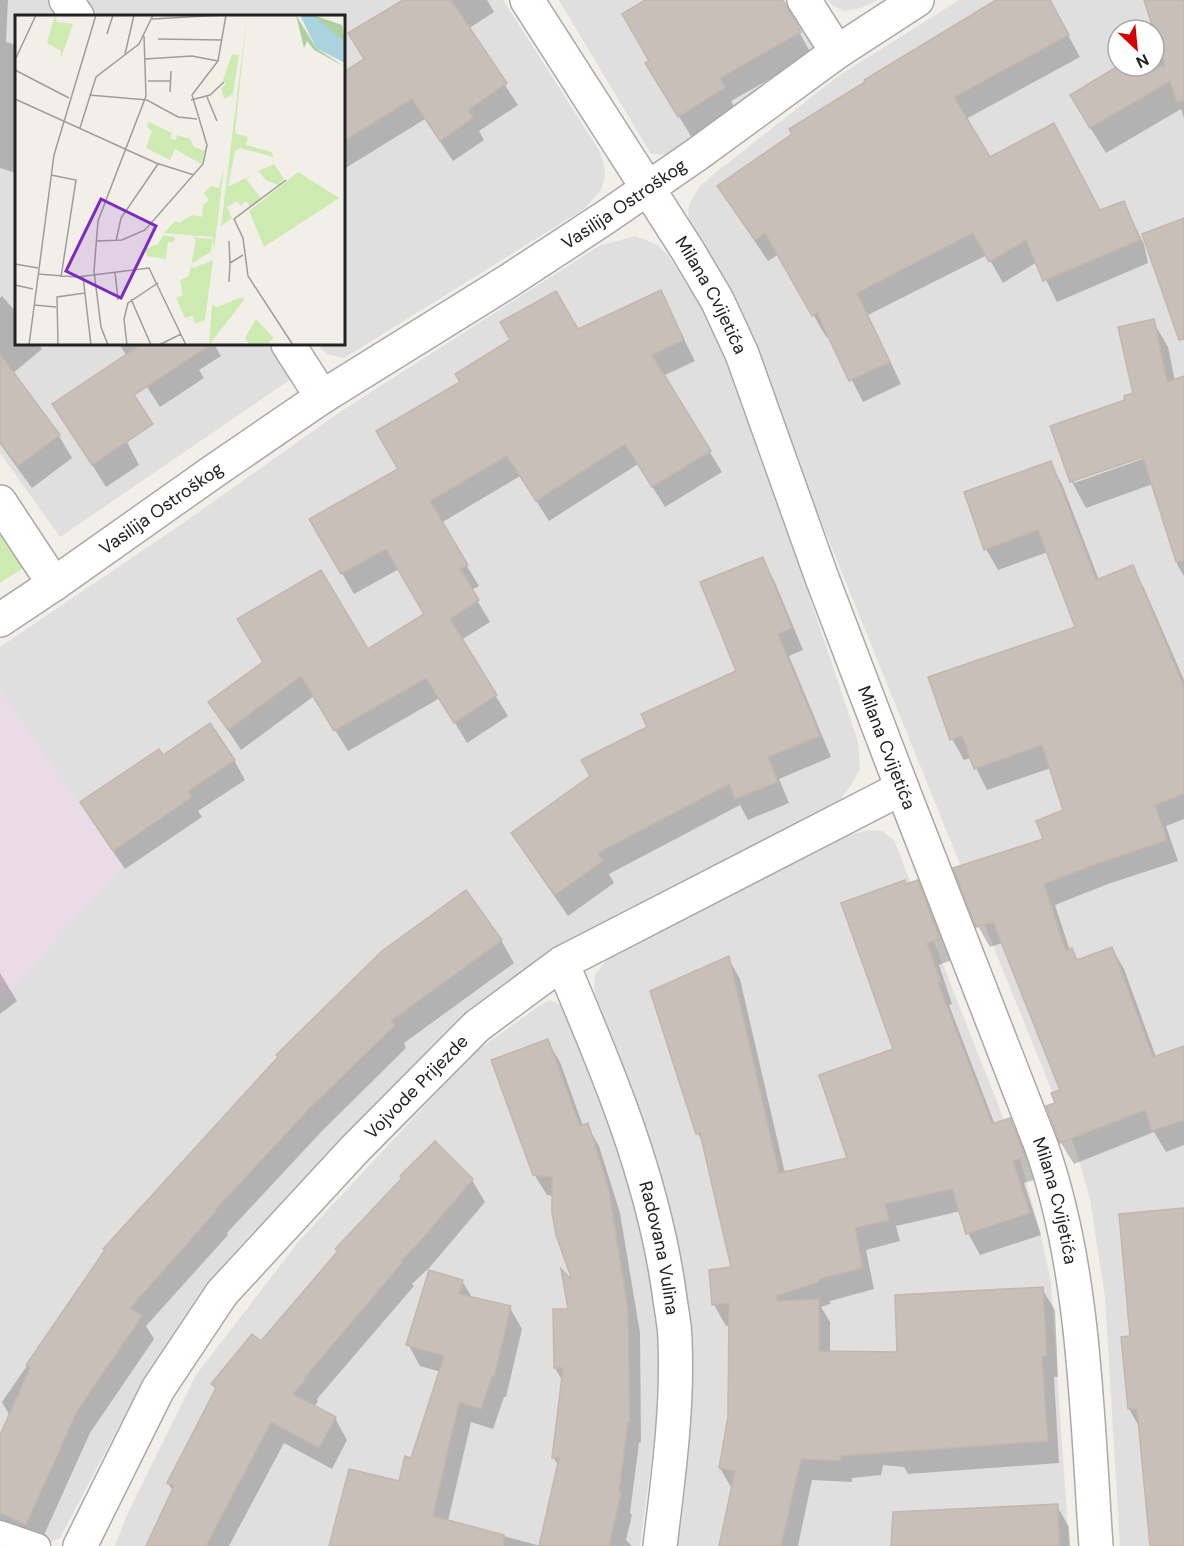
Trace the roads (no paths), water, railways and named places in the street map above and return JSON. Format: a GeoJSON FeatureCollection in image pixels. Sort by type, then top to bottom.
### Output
{"type":"FeatureCollection","features":[{"type":"Feature","properties":{"kind":"street"},"geometry":{"type":"LineString","coordinates":[[66,0],[75,15]]}},
{"type":"Feature","properties":{"kind":"street","name":"Milana Cvijetića"},"geometry":{"type":"LineString","coordinates":[[527,0],[688,251],[717,300],[742,354],[822,578],[1055,1184],[1076,1296],[1088,1419],[1096,1546]]}},
{"type":"Feature","properties":{"kind":"street"},"geometry":{"type":"LineString","coordinates":[[804,0],[837,52]]}},
{"type":"Feature","properties":{"kind":"street","name":"Vasilija Ostroškog"},"geometry":{"type":"LineString","coordinates":[[0,620],[322,397],[510,279],[647,188],[837,52],[917,0]]}},
{"type":"Feature","properties":{"kind":"street"},"geometry":{"type":"LineString","coordinates":[[289,345],[322,397]]}},
{"type":"Feature","properties":{"kind":"street"},"geometry":{"type":"LineString","coordinates":[[0,502],[54,584]]}},
{"type":"Feature","properties":{"kind":"street","name":"Vojvode Prijezde"},"geometry":{"type":"LineString","coordinates":[[80,1546],[158,1389],[222,1293],[355,1149],[477,1026],[562,963],[902,788]]}},
{"type":"Feature","properties":{"kind":"street","name":"Radovana Vulina"},"geometry":{"type":"LineString","coordinates":[[562,963],[624,1114],[652,1204],[666,1269],[675,1340],[674,1395],[660,1546]]}},
{"type":"Feature","properties":{"kind":"lane"},"geometry":{"type":"LineString","coordinates":[[0,1533],[38,1546]]}}]}
